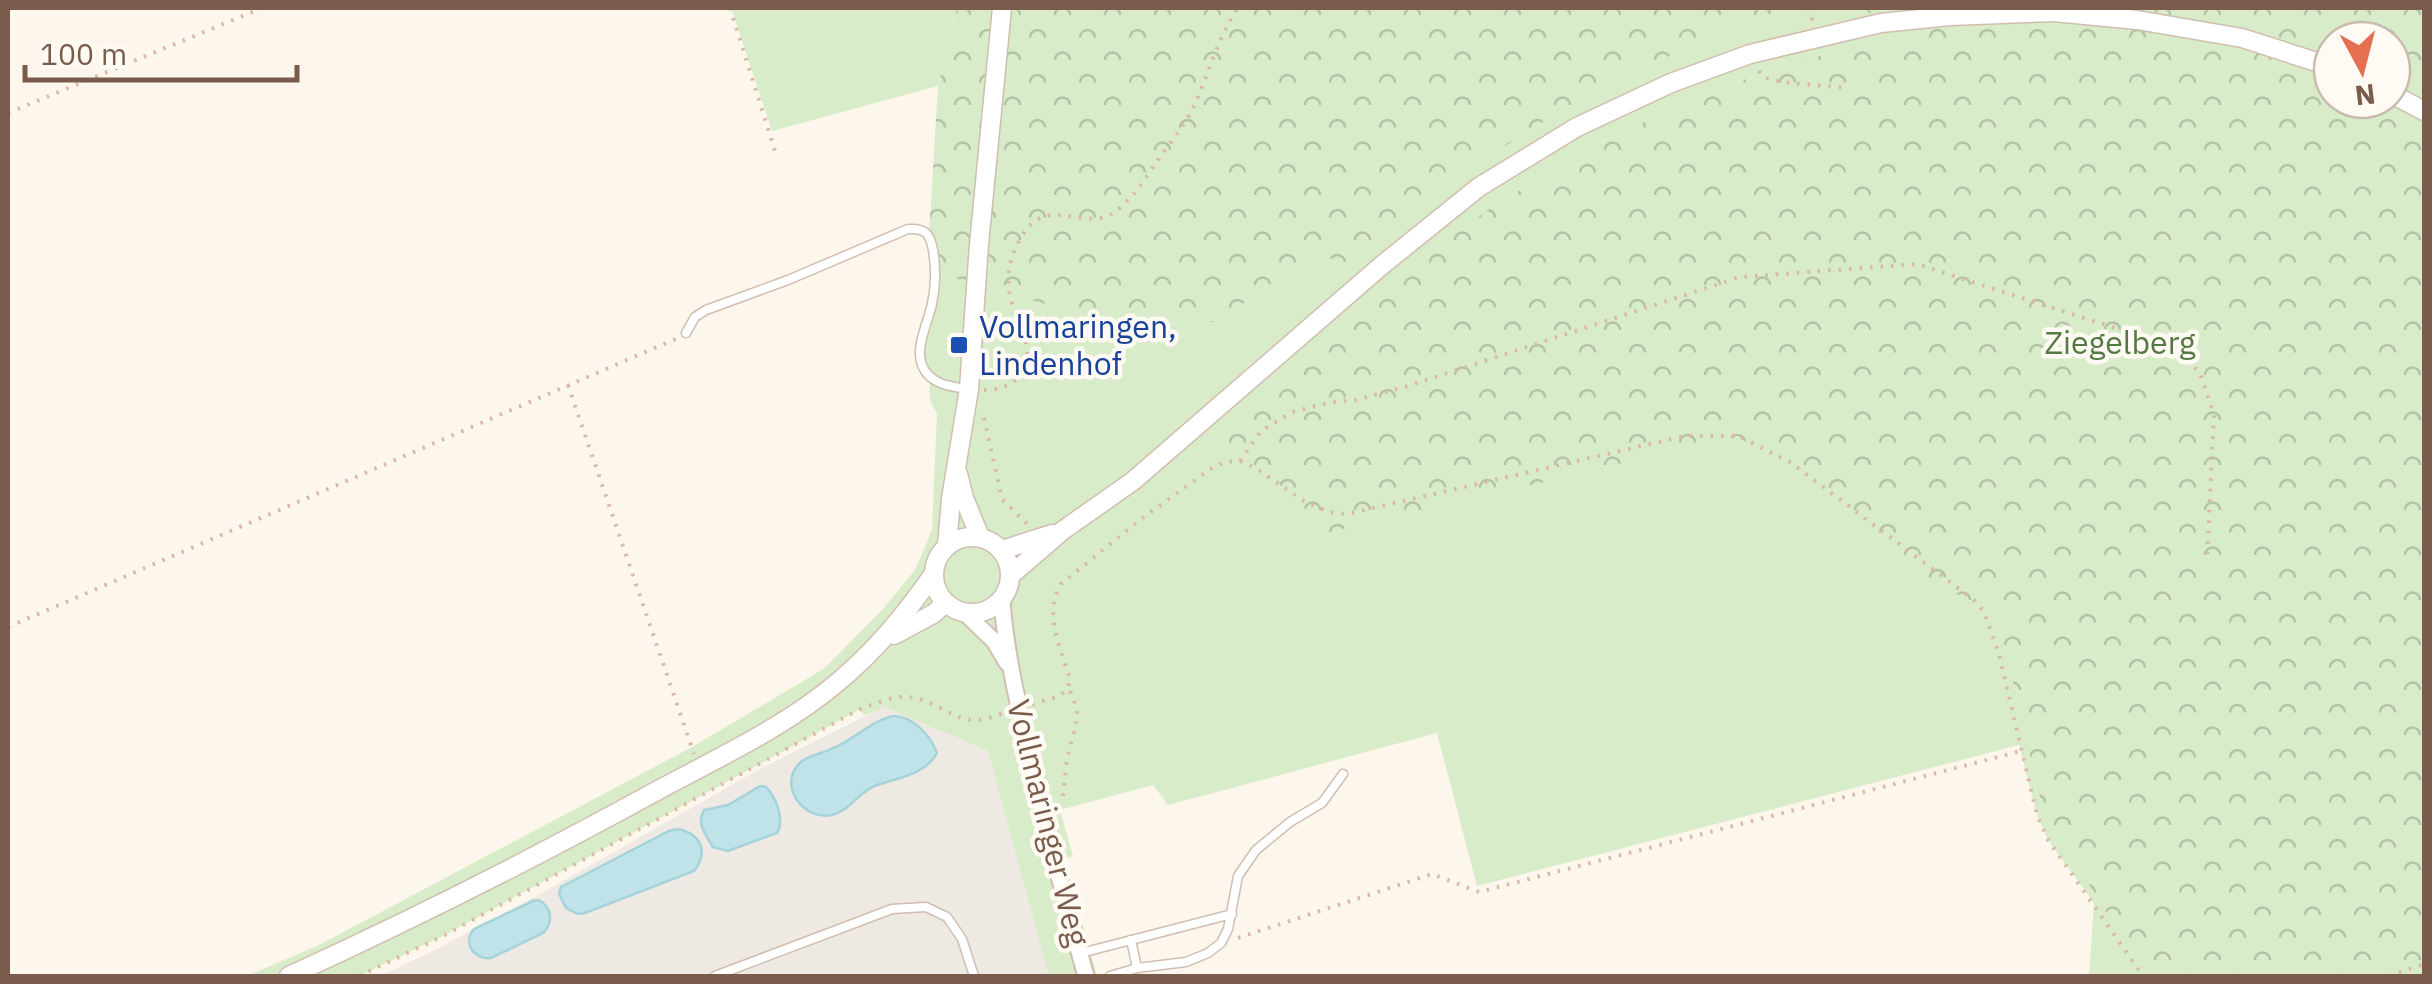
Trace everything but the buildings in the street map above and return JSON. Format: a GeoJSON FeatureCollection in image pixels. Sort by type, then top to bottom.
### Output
{"type":"FeatureCollection","features":[{"type":"Feature","properties":{"kind":"street"},"geometry":{"type":"LineString","coordinates":[[947,546],[969,390],[1002,8]]}},
{"type":"Feature","properties":{"kind":"street"},"geometry":{"type":"LineString","coordinates":[[1011,576],[1062,531],[1133,481],[1381,266],[1479,187],[1577,127],[1671,83],[1750,54],[1881,23],[2054,12],[2136,20],[2242,38],[2312,61]]}},
{"type":"Feature","properties":{"kind":"street"},"geometry":{"type":"LineString","coordinates":[[957,468],[980,537]]}},
{"type":"Feature","properties":{"kind":"street"},"geometry":{"type":"LineString","coordinates":[[1002,550],[1062,531]]}},
{"type":"Feature","properties":{"kind":"street"},"geometry":{"type":"LineString","coordinates":[[980,537],[1002,550],[1011,576],[1002,601],[989,610],[965,613],[946,604],[935,585],[935,564],[947,546],[962,538],[980,537]]}},
{"type":"Feature","properties":{"kind":"street"},"geometry":{"type":"LineString","coordinates":[[289,976],[557,846],[788,718],[836,684],[884,640],[934,574]]}},
{"type":"Feature","properties":{"kind":"street","name":"Vollmaringer Weg"},"geometry":{"type":"LineString","coordinates":[[1002,601],[1010,670],[1061,890],[1086,976]]}},
{"type":"Feature","properties":{"kind":"street"},"geometry":{"type":"LineString","coordinates":[[884,640],[946,604]]}},
{"type":"Feature","properties":{"kind":"street","name":"Vollmaringer Weg"},"geometry":{"type":"LineString","coordinates":[[965,613],[994,641],[1010,670]]}},
{"type":"Feature","properties":{"kind":"lane"},"geometry":{"type":"LineString","coordinates":[[686,333],[706,310],[788,280],[908,228],[918,228],[929,235],[936,273],[920,353],[922,366],[940,383],[969,390]]}},
{"type":"Feature","properties":{"kind":"lane"},"geometry":{"type":"LineString","coordinates":[[1110,976],[1186,962],[1221,943],[1228,930],[1238,876],[1256,850],[1290,822],[1322,803],[1344,774]]}},
{"type":"Feature","properties":{"kind":"lane"},"geometry":{"type":"LineString","coordinates":[[715,976],[892,909],[926,906],[948,917],[962,939],[974,976]]}},
{"type":"Feature","properties":{"kind":"lane"},"geometry":{"type":"LineString","coordinates":[[1080,954],[1232,914]]}},
{"type":"Feature","properties":{"kind":"lane"},"geometry":{"type":"LineString","coordinates":[[1131,940],[1137,968]]}},
{"type":"Feature","properties":{"kind":"path"},"geometry":{"type":"LineString","coordinates":[[8,112],[262,8]]}},
{"type":"Feature","properties":{"kind":"path"},"geometry":{"type":"LineString","coordinates":[[730,8],[776,154]]}},
{"type":"Feature","properties":{"kind":"path"},"geometry":{"type":"LineString","coordinates":[[969,390],[1001,388],[1022,374],[1027,364],[1007,274],[1014,249],[1026,228],[1057,214],[1088,218],[1110,215],[1132,198],[1190,114],[1226,25],[1238,8]]}},
{"type":"Feature","properties":{"kind":"path"},"geometry":{"type":"LineString","coordinates":[[1750,54],[1763,78],[1846,88]]}},
{"type":"Feature","properties":{"kind":"path"},"geometry":{"type":"LineString","coordinates":[[1240,462],[1261,431],[1292,412],[1408,386],[1740,277],[1918,264],[2177,348],[2200,373],[2214,414],[2207,558]]}},
{"type":"Feature","properties":{"kind":"path"},"geometry":{"type":"LineString","coordinates":[[8,627],[686,333]]}},
{"type":"Feature","properties":{"kind":"path"},"geometry":{"type":"LineString","coordinates":[[568,384],[699,768]]}},
{"type":"Feature","properties":{"kind":"path"},"geometry":{"type":"LineString","coordinates":[[984,418],[1002,499],[1028,526]]}},
{"type":"Feature","properties":{"kind":"path"},"geometry":{"type":"LineString","coordinates":[[1064,796],[1067,759],[1077,720],[1054,624],[1054,595],[1061,584],[1141,519],[1212,468],[1225,462],[1240,462],[1258,469],[1304,501],[1329,512],[1347,514],[1686,436],[1738,436],[1790,462],[1974,600],[1984,612],[1994,636],[2037,815],[2048,840],[2142,976]]}},
{"type":"Feature","properties":{"kind":"path"},"geometry":{"type":"LineString","coordinates":[[358,976],[445,935],[860,709],[908,696],[976,721],[1063,694],[1069,688]]}},
{"type":"Feature","properties":{"kind":"path"},"geometry":{"type":"LineString","coordinates":[[1221,943],[1432,874],[1480,892],[2021,751]]}},
{"type":"Feature","properties":{"kind":"path"},"geometry":{"type":"LineString","coordinates":[[2389,976],[2424,964]]}},
{"type":"Feature","properties":{"kind":"shaded area"},"geometry":{"type":"Polygon","coordinates":[[[885,706],[988,751],[1051,976],[380,976],[547,890],[758,770],[885,706]]]}},
{"type":"Feature","properties":{"kind":"green space"},"geometry":{"type":"Polygon","coordinates":[[[731,8],[957,8],[938,86],[772,131],[731,8]]]}},
{"type":"Feature","properties":{"kind":"green space"},"geometry":{"type":"Polygon","coordinates":[[[957,8],[1784,8],[1647,66],[1568,107],[1455,180],[1348,263],[1313,254],[1217,322],[1119,325],[936,273],[929,235],[938,86],[957,8]]]}},
{"type":"Feature","properties":{"kind":"green space"},"geometry":{"type":"Polygon","coordinates":[[[1784,8],[1864,8],[1881,23],[2057,32],[1775,67],[1591,147],[1401,273],[1223,432],[1240,461],[1285,489],[1685,436],[1738,436],[1764,448],[2424,628],[2424,976],[2089,976],[2094,903],[2048,840],[2037,815],[2019,745],[1477,886],[1437,733],[1168,805],[1153,785],[1060,810],[1073,856],[1065,859],[1097,976],[1049,976],[988,751],[885,707],[865,715],[859,710],[445,935],[359,976],[247,976],[319,945],[692,747],[825,668],[884,608],[915,570],[932,530],[937,414],[920,353],[936,273],[1119,325],[1217,322],[1313,254],[1348,262],[1483,161],[1594,93],[1784,8]]]}},
{"type":"Feature","properties":{"kind":"green space","name":"Ziegelberg"},"geometry":{"type":"Polygon","coordinates":[[[1864,8],[2424,8],[2424,976],[2145,976],[2043,810],[1997,614],[1940,586],[1738,436],[1326,533],[1296,498],[1270,477],[1240,461],[1222,433],[1400,273],[1488,210],[1591,147],[1775,67],[1907,35],[1881,23],[1864,8]]]}},
{"type":"Feature","properties":{"kind":"water"},"geometry":{"type":"Polygon","coordinates":[[[893,716],[920,727],[930,739],[937,753],[926,766],[871,788],[832,815],[813,813],[798,801],[791,784],[800,763],[893,716]]]}},
{"type":"Feature","properties":{"kind":"water"},"geometry":{"type":"Polygon","coordinates":[[[760,786],[766,787],[776,803],[780,815],[777,833],[728,851],[713,847],[701,825],[704,810],[728,805],[760,786]]]}},
{"type":"Feature","properties":{"kind":"water"},"geometry":{"type":"Polygon","coordinates":[[[678,829],[692,835],[700,845],[701,857],[694,871],[585,913],[566,908],[559,894],[561,887],[678,829]]]}},
{"type":"Feature","properties":{"kind":"water"},"geometry":{"type":"Polygon","coordinates":[[[539,900],[550,916],[543,933],[491,958],[472,950],[469,940],[474,929],[539,900]]]}},
{"type":"Feature","properties":{"kind":"place","name":"Vollmaringen, Lindenhof"},"geometry":{"type":"Point","coordinates":[959,345]}}]}
